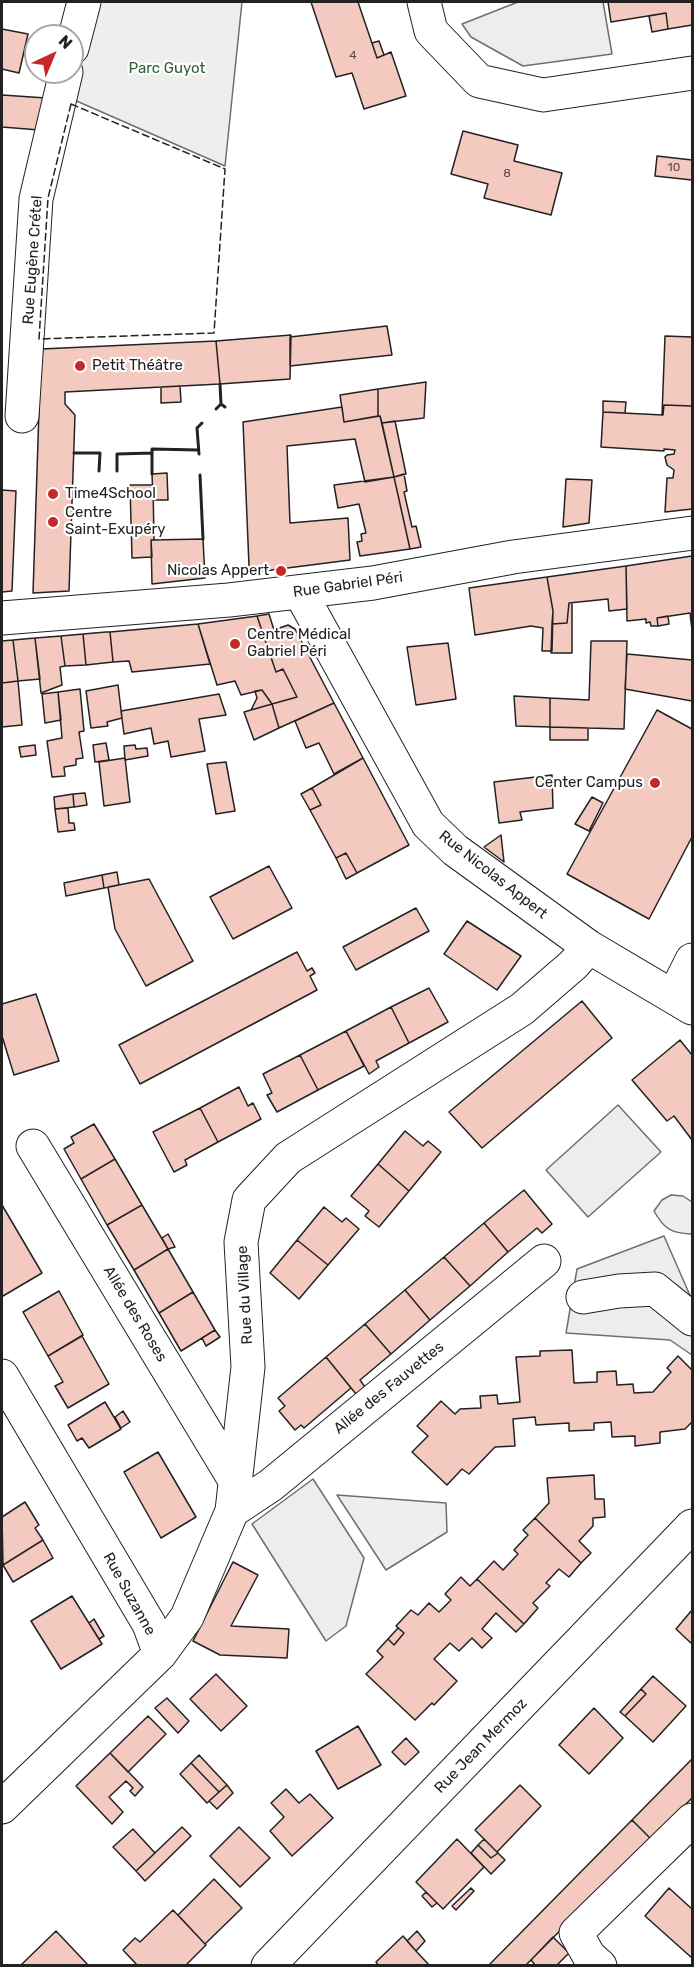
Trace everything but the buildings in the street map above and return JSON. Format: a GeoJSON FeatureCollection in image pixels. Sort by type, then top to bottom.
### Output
{"type":"FeatureCollection","features":[{"type":"Feature","properties":{"kind":"street"},"geometry":{"type":"LineString","coordinates":[[78,24],[84,2]]}},
{"type":"Feature","properties":{"kind":"street"},"geometry":{"type":"LineString","coordinates":[[424,2],[431,31],[478,81],[543,95],[693,73]]}},
{"type":"Feature","properties":{"kind":"street","name":"Rue Eugène Crétel"},"geometry":{"type":"LineString","coordinates":[[22,416],[36,199],[63,84]]}},
{"type":"Feature","properties":{"kind":"street","name":"Rue Gabriel Péri"},"geometry":{"type":"LineString","coordinates":[[2,618],[300,592],[373,583],[513,557],[693,533]]}},
{"type":"Feature","properties":{"kind":"street","name":"Rue Nicolas Appert"},"geometry":{"type":"LineString","coordinates":[[300,592],[428,824],[455,850],[589,947],[683,1002]]}},
{"type":"Feature","properties":{"kind":"street","name":"Rue du Village"},"geometry":{"type":"LineString","coordinates":[[160,1654],[187,1617],[234,1497],[248,1367],[241,1242],[249,1200],[288,1158],[522,1010],[573,965],[589,947]]}},
{"type":"Feature","properties":{"kind":"street"},"geometry":{"type":"LineString","coordinates":[[683,1002],[693,960]]}},
{"type":"Feature","properties":{"kind":"street","name":"Allée des Roses"},"geometry":{"type":"LineString","coordinates":[[33,1146],[234,1497]]}},
{"type":"Feature","properties":{"kind":"street","name":"Allée des Fauvettes"},"geometry":{"type":"LineString","coordinates":[[234,1497],[271,1485],[544,1261]]}},
{"type":"Feature","properties":{"kind":"street"},"geometry":{"type":"LineString","coordinates":[[583,1297],[619,1291],[655,1289],[693,1319]]}},
{"type":"Feature","properties":{"kind":"street","name":"Rue Suzanne"},"geometry":{"type":"LineString","coordinates":[[2,1376],[148,1624],[160,1654],[2,1807]]}},
{"type":"Feature","properties":{"kind":"street","name":"Rue Jean Mermoz"},"geometry":{"type":"LineString","coordinates":[[268,1965],[693,1526]]}},
{"type":"Feature","properties":{"kind":"street"},"geometry":{"type":"LineString","coordinates":[[600,1965],[589,1956],[576,1933],[692,1822]]}},
{"type":"Feature","properties":{"kind":"green space","name":"Parc Guyot"},"geometry":{"type":"Polygon","coordinates":[[[98,2],[242,2],[225,166],[72,99],[76,84],[84,84],[84,54],[98,2]]]}},
{"type":"Feature","properties":{"kind":"green space"},"geometry":{"type":"Polygon","coordinates":[[[671,1195],[683,1196],[692,1202],[691,1234],[678,1233],[669,1229],[654,1211],[662,1200],[671,1195]]]}},
{"type":"Feature","properties":{"kind":"green space"},"geometry":{"type":"Polygon","coordinates":[[[337,1495],[446,1503],[447,1532],[386,1570],[337,1495]]]}},
{"type":"Feature","properties":{"kind":"shaded area"},"geometry":{"type":"Polygon","coordinates":[[[518,2],[603,2],[612,54],[523,66],[471,37],[462,24],[518,2]]]}},
{"type":"Feature","properties":{"kind":"shaded area"},"geometry":{"type":"Polygon","coordinates":[[[618,1105],[661,1152],[588,1217],[546,1170],[618,1105]]]}},
{"type":"Feature","properties":{"kind":"shaded area"},"geometry":{"type":"Polygon","coordinates":[[[664,1236],[692,1300],[692,1355],[670,1340],[566,1333],[577,1269],[664,1236]]]}},
{"type":"Feature","properties":{"kind":"shaded area"},"geometry":{"type":"Polygon","coordinates":[[[313,1479],[364,1558],[346,1626],[326,1641],[252,1524],[313,1479]]]}},
{"type":"Feature","properties":{"kind":"fence"},"geometry":{"type":"LineString","coordinates":[[71,104],[225,169],[214,333],[39,339],[48,198],[71,104]]}},
{"type":"Feature","properties":{"kind":"wall"},"geometry":{"type":"LineString","coordinates":[[220,384],[221,404],[225,407]]}},
{"type":"Feature","properties":{"kind":"wall"},"geometry":{"type":"LineString","coordinates":[[216,409],[221,404]]}},
{"type":"Feature","properties":{"kind":"wall"},"geometry":{"type":"LineString","coordinates":[[199,454],[197,428],[202,423]]}},
{"type":"Feature","properties":{"kind":"wall"},"geometry":{"type":"LineString","coordinates":[[152,474],[152,449],[198,450]]}},
{"type":"Feature","properties":{"kind":"wall"},"geometry":{"type":"LineString","coordinates":[[74,453],[100,453],[99,471]]}},
{"type":"Feature","properties":{"kind":"wall"},"geometry":{"type":"LineString","coordinates":[[117,471],[117,454],[152,453]]}},
{"type":"Feature","properties":{"kind":"wall"},"geometry":{"type":"LineString","coordinates":[[200,475],[203,539]]}},
{"type":"Feature","properties":{"kind":"place","name":"Petit Théâtre"},"geometry":{"type":"Point","coordinates":[80,366]}},
{"type":"Feature","properties":{"kind":"place","name":"Time4School"},"geometry":{"type":"Point","coordinates":[53,494]}},
{"type":"Feature","properties":{"kind":"place","name":"Centre Saint-Exupéry"},"geometry":{"type":"Point","coordinates":[53,522]}},
{"type":"Feature","properties":{"kind":"place","name":"Nicolas Appert"},"geometry":{"type":"Point","coordinates":[281,571]}},
{"type":"Feature","properties":{"kind":"place","name":"Centre Médical Gabriel Péri"},"geometry":{"type":"Point","coordinates":[235,644]}},
{"type":"Feature","properties":{"kind":"place","name":"Center Campus"},"geometry":{"type":"Point","coordinates":[655,783]}}]}
